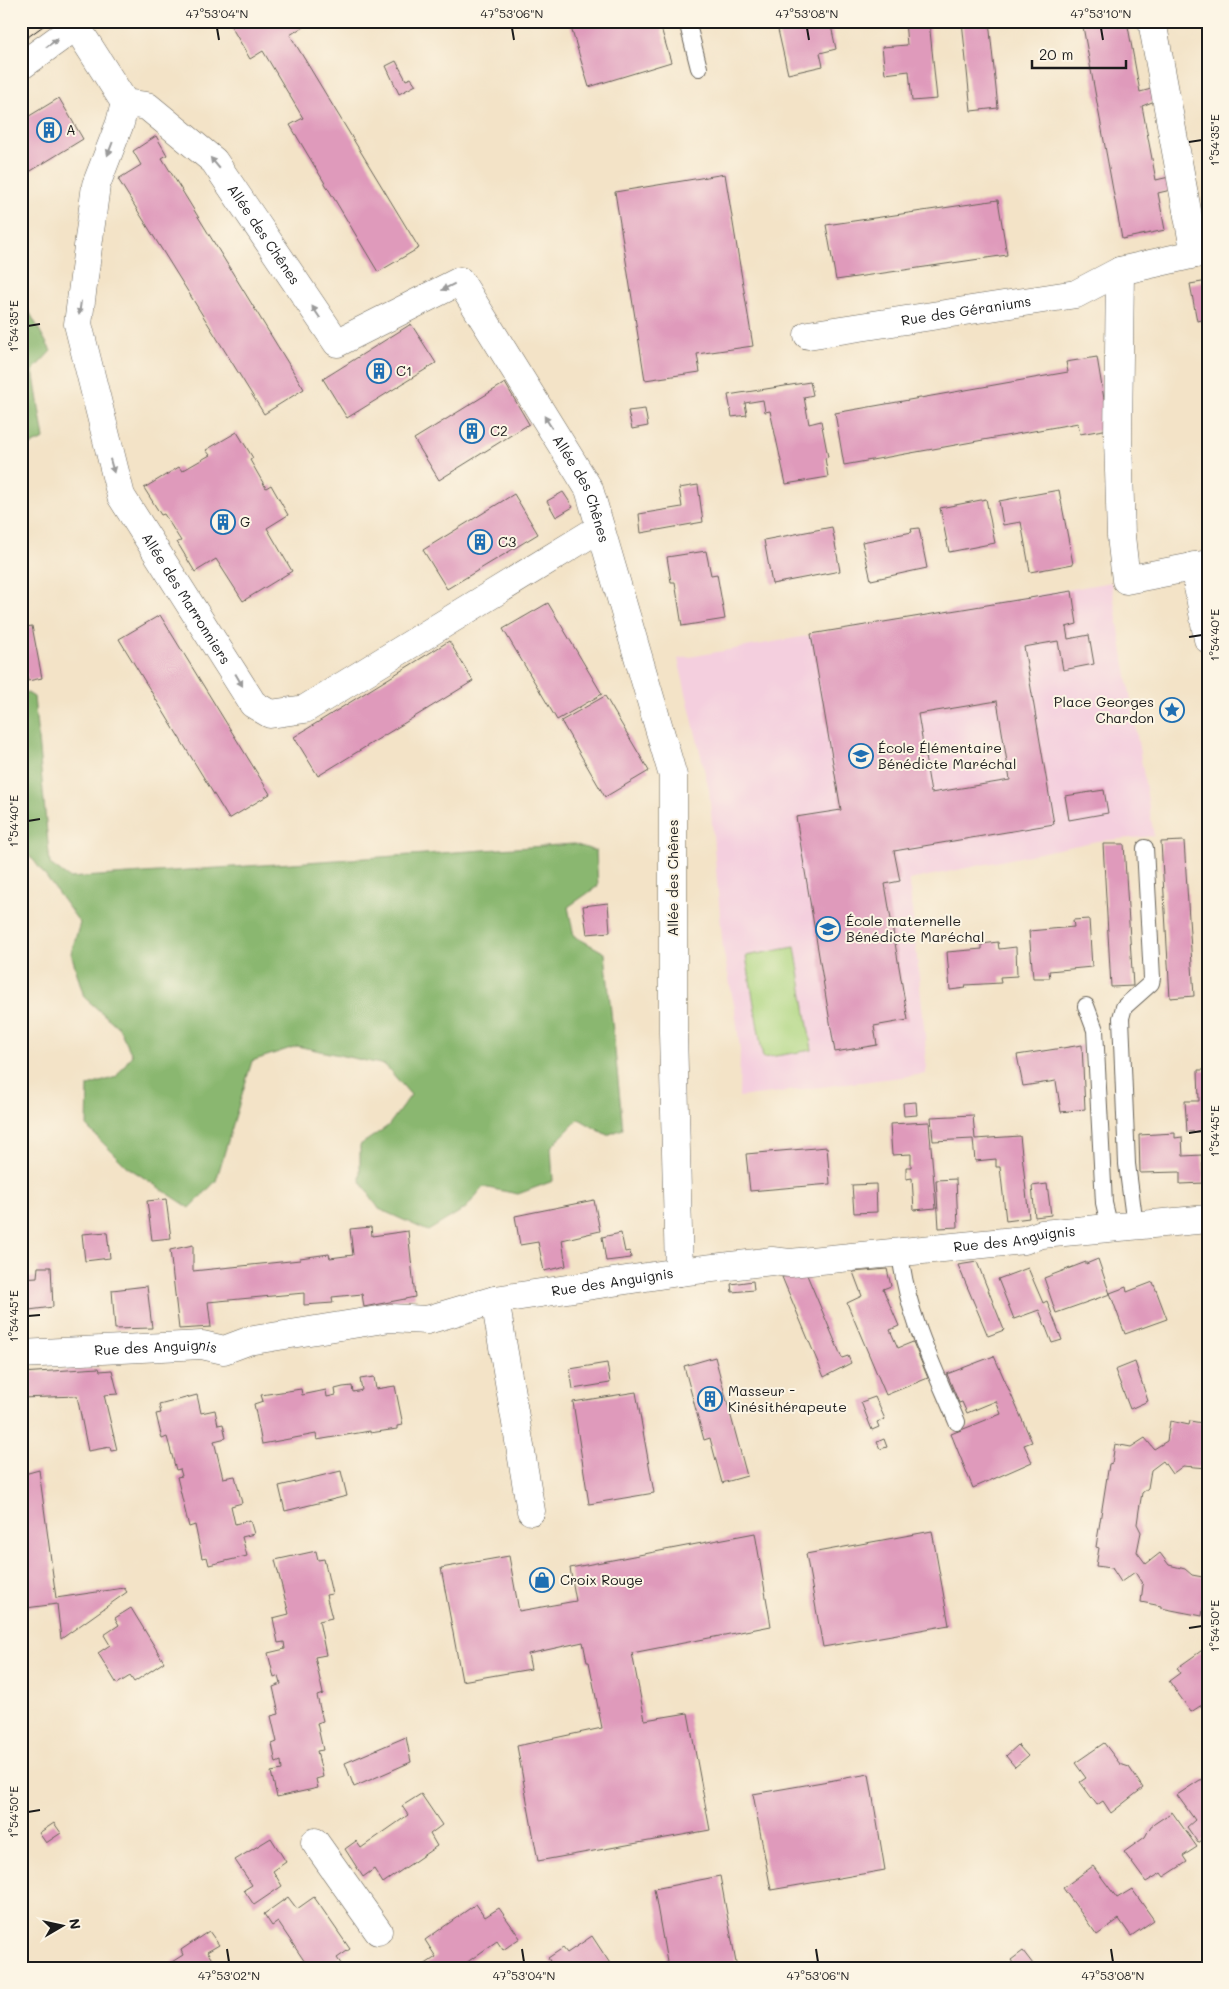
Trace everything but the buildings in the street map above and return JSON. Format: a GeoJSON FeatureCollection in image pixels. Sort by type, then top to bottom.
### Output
{"type":"FeatureCollection","features":[{"type":"Feature","properties":{"kind":"street"},"geometry":{"type":"LineString","coordinates":[[1152,21],[1201,252]]}},
{"type":"Feature","properties":{"kind":"street"},"geometry":{"type":"LineString","coordinates":[[21,66],[80,24],[125,103]]}},
{"type":"Feature","properties":{"kind":"street","name":"Allée des Marronniers"},"geometry":{"type":"LineString","coordinates":[[125,103],[120,123],[96,185],[78,324],[121,496],[253,704],[270,714],[305,709],[600,528]]}},
{"type":"Feature","properties":{"kind":"street","name":"Allée des Chênes"},"geometry":{"type":"LineString","coordinates":[[125,103],[147,106],[214,161],[337,343],[460,281],[589,489],[673,776],[673,1032],[679,1272]]}},
{"type":"Feature","properties":{"kind":"street","name":"Rue des Géraniums"},"geometry":{"type":"LineString","coordinates":[[808,335],[1076,294],[1120,271],[1201,252]]}},
{"type":"Feature","properties":{"kind":"street"},"geometry":{"type":"LineString","coordinates":[[1120,271],[1118,438],[1121,536],[1126,580],[1201,565],[1208,639]]}},
{"type":"Feature","properties":{"kind":"street","name":"Rue des Anguignis"},"geometry":{"type":"LineString","coordinates":[[21,1354],[202,1345],[224,1350],[248,1341],[390,1318],[427,1320],[494,1300],[679,1272],[772,1261],[790,1263],[1024,1240],[1042,1234],[1208,1219]]}},
{"type":"Feature","properties":{"kind":"street"},"geometry":{"type":"LineString","coordinates":[[494,1300],[531,1512]]}},
{"type":"Feature","properties":{"kind":"street"},"geometry":{"type":"LineString","coordinates":[[315,1842],[378,1931]]}},
{"type":"Feature","properties":{"kind":"lane"},"geometry":{"type":"LineString","coordinates":[[687,21],[699,68]]}},
{"type":"Feature","properties":{"kind":"lane"},"geometry":{"type":"LineString","coordinates":[[1123,1227],[1127,1164],[1121,1018],[1124,1007],[1151,983],[1152,978],[1145,848]]}},
{"type":"Feature","properties":{"kind":"lane"},"geometry":{"type":"LineString","coordinates":[[1086,1006],[1095,1030],[1104,1203],[1123,1227]]}},
{"type":"Feature","properties":{"kind":"lane"},"geometry":{"type":"LineString","coordinates":[[900,1252],[903,1276],[924,1347],[957,1422]]}},
{"type":"Feature","properties":{"kind":"shaded area"},"geometry":{"type":"Polygon","coordinates":[[[1111,582],[1154,836],[1097,841],[909,880],[925,1035],[926,1074],[739,1097],[740,1050],[735,1010],[723,949],[709,790],[678,659],[1111,582]]]}},
{"type":"Feature","properties":{"kind":"green space"},"geometry":{"type":"Polygon","coordinates":[[[21,297],[51,351],[33,370],[44,439],[21,449],[21,297]]]}},
{"type":"Feature","properties":{"kind":"green space"},"geometry":{"type":"Polygon","coordinates":[[[21,689],[34,697],[50,864],[69,878],[574,844],[596,851],[598,886],[568,907],[574,936],[605,953],[623,1129],[607,1135],[579,1119],[551,1147],[553,1181],[518,1194],[483,1187],[466,1208],[428,1231],[379,1209],[360,1180],[360,1145],[388,1126],[411,1095],[385,1065],[297,1046],[252,1061],[216,1181],[190,1208],[126,1166],[87,1127],[88,1086],[116,1077],[132,1055],[119,1028],[84,997],[71,953],[80,923],[35,862],[21,847],[21,689]]]}},
{"type":"Feature","properties":{"kind":"green space"},"geometry":{"type":"Polygon","coordinates":[[[795,947],[812,1050],[763,1058],[746,956],[795,947]]]}},
{"type":"Feature","properties":{"kind":"tram line"},"geometry":{"type":"LineString","coordinates":[[21,42],[50,21]]}},
{"type":"Feature","properties":{"kind":"place","name":"A"},"geometry":{"type":"Point","coordinates":[49,130]}},
{"type":"Feature","properties":{"kind":"place","name":"C1"},"geometry":{"type":"Point","coordinates":[379,371]}},
{"type":"Feature","properties":{"kind":"place","name":"C2"},"geometry":{"type":"Point","coordinates":[472,431]}},
{"type":"Feature","properties":{"kind":"place","name":"G"},"geometry":{"type":"Point","coordinates":[223,522]}},
{"type":"Feature","properties":{"kind":"place","name":"C3"},"geometry":{"type":"Point","coordinates":[480,542]}},
{"type":"Feature","properties":{"kind":"place","name":"Place Georges Chardon"},"geometry":{"type":"Point","coordinates":[1172,710]}},
{"type":"Feature","properties":{"kind":"place","name":"École Élémentaire Bénédicte Maréchal"},"geometry":{"type":"Point","coordinates":[861,756]}},
{"type":"Feature","properties":{"kind":"place","name":"École maternelle Bénédicte Maréchal"},"geometry":{"type":"Point","coordinates":[828,929]}},
{"type":"Feature","properties":{"kind":"place","name":"Masseur - Kinésithérapeute"},"geometry":{"type":"Point","coordinates":[710,1399]}},
{"type":"Feature","properties":{"kind":"place","name":"Croix Rouge"},"geometry":{"type":"Point","coordinates":[542,1580]}}]}
